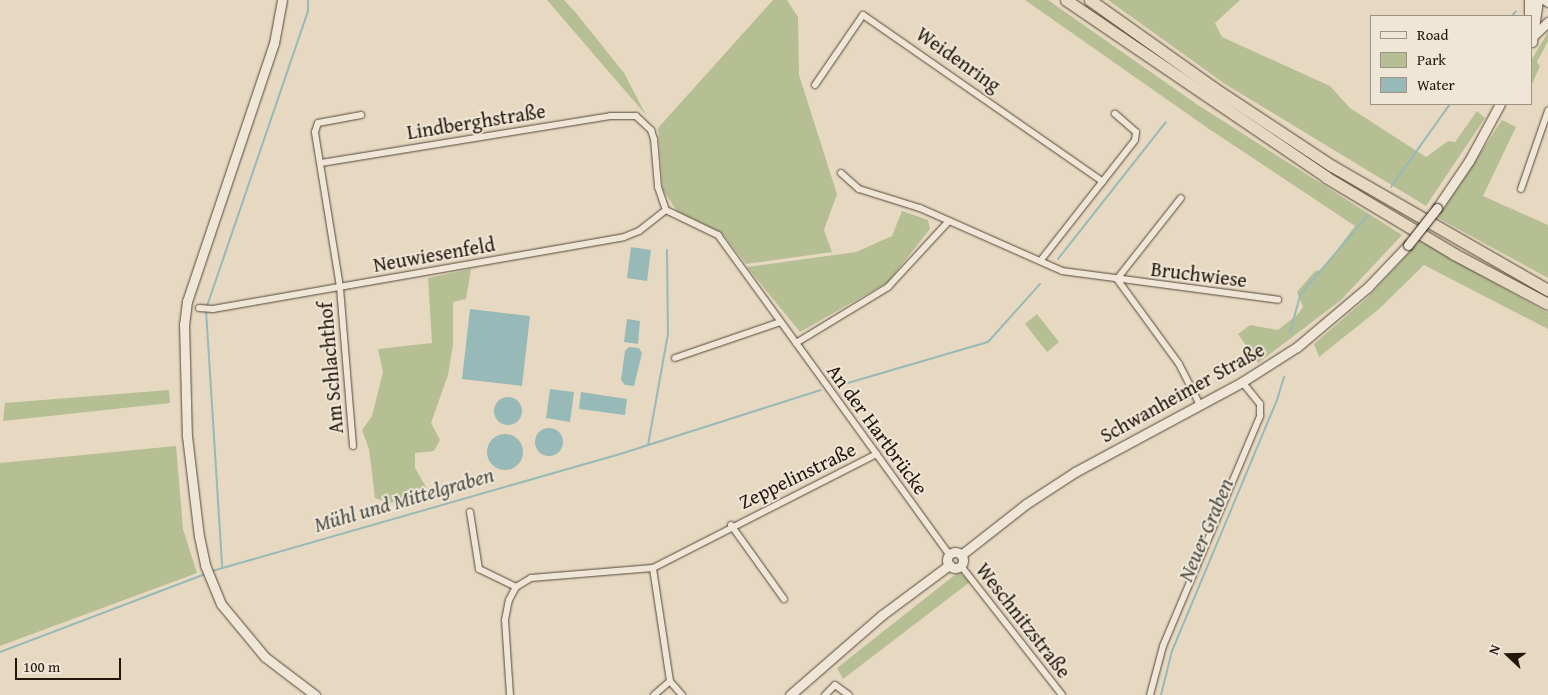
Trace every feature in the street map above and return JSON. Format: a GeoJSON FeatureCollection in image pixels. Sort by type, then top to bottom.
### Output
{"type":"FeatureCollection","features":[{"type":"Feature","properties":{"kind":"highway"},"geometry":{"type":"LineString","coordinates":[[1066,0],[1326,177],[1454,254],[1548,304]]}},
{"type":"Feature","properties":{"kind":"highway"},"geometry":{"type":"LineString","coordinates":[[1090,0],[1214,88],[1332,166],[1548,290]]}},
{"type":"Feature","properties":{"kind":"main road"},"geometry":{"type":"LineString","coordinates":[[282,0],[274,43],[192,282],[184,324],[186,436],[206,565],[220,604],[243,635],[265,658],[315,695]]}},
{"type":"Feature","properties":{"kind":"main road"},"geometry":{"type":"LineString","coordinates":[[1529,15],[1534,0]]}},
{"type":"Feature","properties":{"kind":"main road"},"geometry":{"type":"LineString","coordinates":[[1533,38],[1534,0]]}},
{"type":"Feature","properties":{"kind":"main road"},"geometry":{"type":"LineString","coordinates":[[1533,38],[1548,22]]}},
{"type":"Feature","properties":{"kind":"main road","name":"Schwanheimer Straße"},"geometry":{"type":"LineString","coordinates":[[961,555],[1069,476],[1242,382],[1331,320],[1408,244],[1437,208],[1499,105]]}},
{"type":"Feature","properties":{"kind":"main road"},"geometry":{"type":"LineString","coordinates":[[955,552],[961,555],[960,566],[954,568],[949,565],[949,554],[955,552]]}},
{"type":"Feature","properties":{"kind":"main road"},"geometry":{"type":"LineString","coordinates":[[790,695],[882,615],[949,565]]}},
{"type":"Feature","properties":{"kind":"street","name":"Weidenring"},"geometry":{"type":"LineString","coordinates":[[815,85],[863,15],[1103,182]]}},
{"type":"Feature","properties":{"kind":"street"},"geometry":{"type":"LineString","coordinates":[[1520,189],[1548,111]]}},
{"type":"Feature","properties":{"kind":"street"},"geometry":{"type":"LineString","coordinates":[[841,173],[859,189],[949,221],[1041,260],[1137,136],[1115,114]]}},
{"type":"Feature","properties":{"kind":"street"},"geometry":{"type":"LineString","coordinates":[[340,288],[315,132],[318,123],[361,115]]}},
{"type":"Feature","properties":{"kind":"street","name":"Lindberghstraße"},"geometry":{"type":"LineString","coordinates":[[321,163],[610,116],[636,116],[651,130],[654,139],[658,187],[666,210]]}},
{"type":"Feature","properties":{"kind":"street"},"geometry":{"type":"LineString","coordinates":[[1181,198],[1117,279],[1179,364],[1200,405]]}},
{"type":"Feature","properties":{"kind":"street","name":"Neuwiesenfeld"},"geometry":{"type":"LineString","coordinates":[[200,308],[213,309],[340,288],[624,237],[640,231],[666,210]]}},
{"type":"Feature","properties":{"kind":"street","name":"An der Hartbrücke"},"geometry":{"type":"LineString","coordinates":[[666,210],[718,235],[949,554]]}},
{"type":"Feature","properties":{"kind":"street"},"geometry":{"type":"LineString","coordinates":[[796,343],[888,287],[949,221]]}},
{"type":"Feature","properties":{"kind":"street","name":"Bruchwiese"},"geometry":{"type":"LineString","coordinates":[[1041,260],[1062,271],[1278,300]]}},
{"type":"Feature","properties":{"kind":"street","name":"Am Schlachthof"},"geometry":{"type":"LineString","coordinates":[[340,288],[353,446]]}},
{"type":"Feature","properties":{"kind":"street"},"geometry":{"type":"LineString","coordinates":[[675,358],[780,322]]}},
{"type":"Feature","properties":{"kind":"street"},"geometry":{"type":"LineString","coordinates":[[1150,695],[1163,646],[1260,416],[1260,404],[1242,382]]}},
{"type":"Feature","properties":{"kind":"street","name":"Zeppelinstraße"},"geometry":{"type":"LineString","coordinates":[[652,568],[731,525],[877,454]]}},
{"type":"Feature","properties":{"kind":"street"},"geometry":{"type":"LineString","coordinates":[[470,512],[478,568],[516,587]]}},
{"type":"Feature","properties":{"kind":"street","name":"Zeppelinstraße"},"geometry":{"type":"LineString","coordinates":[[731,525],[784,599]]}},
{"type":"Feature","properties":{"kind":"street","name":"Weschnitzstraße"},"geometry":{"type":"LineString","coordinates":[[960,566],[1062,695]]}},
{"type":"Feature","properties":{"kind":"street"},"geometry":{"type":"LineString","coordinates":[[510,695],[505,620],[509,600],[516,587],[532,578],[652,568],[670,681],[682,695]]}},
{"type":"Feature","properties":{"kind":"street"},"geometry":{"type":"LineString","coordinates":[[654,695],[670,681]]}},
{"type":"Feature","properties":{"kind":"street"},"geometry":{"type":"LineString","coordinates":[[825,695],[835,685],[849,695]]}},
{"type":"Feature","properties":{"kind":"green space"},"geometry":{"type":"Polygon","coordinates":[[[547,0],[564,0],[576,13],[624,73],[646,115],[547,0]]]}},
{"type":"Feature","properties":{"kind":"green space"},"geometry":{"type":"Polygon","coordinates":[[[773,0],[787,0],[798,17],[799,75],[837,194],[824,230],[832,252],[746,264],[722,233],[677,211],[663,190],[658,128],[773,0]]]}},
{"type":"Feature","properties":{"kind":"green space"},"geometry":{"type":"Polygon","coordinates":[[[1025,0],[1048,0],[1198,105],[1402,235],[1341,300],[1258,363],[1238,334],[1250,325],[1278,330],[1298,314],[1303,307],[1297,292],[1315,271],[1322,270],[1355,226],[1209,129],[1025,0]]]}},
{"type":"Feature","properties":{"kind":"green space"},"geometry":{"type":"Polygon","coordinates":[[[1108,0],[1240,0],[1215,23],[1222,37],[1330,86],[1350,108],[1426,157],[1448,141],[1455,142],[1477,111],[1485,118],[1426,206],[1225,84],[1108,0]]]}},
{"type":"Feature","properties":{"kind":"green space"},"geometry":{"type":"Polygon","coordinates":[[[1548,32],[1548,41],[1537,62],[1540,66],[1533,82],[1533,57],[1548,32]]]}},
{"type":"Feature","properties":{"kind":"green space"},"geometry":{"type":"Polygon","coordinates":[[[1502,120],[1516,127],[1483,196],[1548,225],[1548,278],[1438,218],[1502,120]]]}},
{"type":"Feature","properties":{"kind":"green space"},"geometry":{"type":"Polygon","coordinates":[[[902,211],[928,220],[930,229],[888,282],[800,332],[747,267],[856,252],[892,236],[902,211]]]}},
{"type":"Feature","properties":{"kind":"green space"},"geometry":{"type":"Polygon","coordinates":[[[1420,241],[1548,313],[1548,329],[1424,265],[1379,309],[1319,357],[1314,344],[1367,298],[1420,241]]]}},
{"type":"Feature","properties":{"kind":"green space"},"geometry":{"type":"Polygon","coordinates":[[[471,269],[466,299],[453,302],[453,345],[448,375],[431,423],[440,440],[434,451],[415,453],[415,468],[429,492],[390,503],[375,498],[369,449],[362,430],[372,416],[383,372],[378,349],[432,343],[428,278],[471,269]]]}},
{"type":"Feature","properties":{"kind":"green space"},"geometry":{"type":"Polygon","coordinates":[[[1037,314],[1059,342],[1047,352],[1025,324],[1037,314]]]}},
{"type":"Feature","properties":{"kind":"green space"},"geometry":{"type":"Polygon","coordinates":[[[169,390],[170,403],[3,421],[5,403],[169,390]]]}},
{"type":"Feature","properties":{"kind":"green space"},"geometry":{"type":"Polygon","coordinates":[[[176,446],[183,529],[197,573],[0,646],[0,463],[176,446]]]}},
{"type":"Feature","properties":{"kind":"green space"},"geometry":{"type":"Polygon","coordinates":[[[961,573],[970,582],[843,679],[837,668],[956,574],[961,573]]]}},
{"type":"Feature","properties":{"kind":"water"},"geometry":{"type":"Polygon","coordinates":[[[631,247],[651,250],[647,281],[627,278],[631,247]]]}},
{"type":"Feature","properties":{"kind":"water"},"geometry":{"type":"Polygon","coordinates":[[[470,309],[530,316],[522,386],[462,379],[470,309]]]}},
{"type":"Feature","properties":{"kind":"water"},"geometry":{"type":"Polygon","coordinates":[[[627,319],[640,321],[638,344],[624,342],[627,319]]]}},
{"type":"Feature","properties":{"kind":"water"},"geometry":{"type":"Polygon","coordinates":[[[629,347],[639,348],[642,353],[634,386],[625,385],[621,380],[625,351],[629,347]]]}},
{"type":"Feature","properties":{"kind":"water"},"geometry":{"type":"Polygon","coordinates":[[[550,389],[574,392],[570,422],[546,418],[550,389]]]}},
{"type":"Feature","properties":{"kind":"water"},"geometry":{"type":"Polygon","coordinates":[[[581,392],[627,399],[625,415],[579,409],[581,392]]]}},
{"type":"Feature","properties":{"kind":"water"},"geometry":{"type":"Polygon","coordinates":[[[508,397],[518,401],[522,411],[518,421],[508,425],[498,421],[494,411],[498,401],[508,397]]]}},
{"type":"Feature","properties":{"kind":"water"},"geometry":{"type":"Polygon","coordinates":[[[549,428],[559,432],[563,442],[559,452],[549,456],[539,452],[535,442],[539,432],[549,428]]]}},
{"type":"Feature","properties":{"kind":"water"},"geometry":{"type":"Polygon","coordinates":[[[505,434],[512,435],[518,439],[522,445],[522,459],[518,465],[512,469],[505,470],[498,469],[492,465],[488,459],[487,452],[488,445],[492,439],[498,435],[505,434]]]}},
{"type":"Feature","properties":{"kind":"waterway"},"geometry":{"type":"LineString","coordinates":[[207,306],[308,11],[308,0]]}},
{"type":"Feature","properties":{"kind":"waterway","name":"Neuer Graben"},"geometry":{"type":"LineString","coordinates":[[1513,15],[1516,11]]}},
{"type":"Feature","properties":{"kind":"waterway","name":"Neuer Graben"},"geometry":{"type":"LineString","coordinates":[[1391,187],[1449,105]]}},
{"type":"Feature","properties":{"kind":"waterway","name":"Mühl und Mittelgraben"},"geometry":{"type":"LineString","coordinates":[[1058,259],[1166,122]]}},
{"type":"Feature","properties":{"kind":"waterway","name":"Neuer Graben"},"geometry":{"type":"LineString","coordinates":[[1290,333],[1300,295],[1368,215]]}},
{"type":"Feature","properties":{"kind":"waterway"},"geometry":{"type":"LineString","coordinates":[[648,445],[668,334],[667,250]]}},
{"type":"Feature","properties":{"kind":"waterway","name":"Mühl und Mittelgraben"},"geometry":{"type":"LineString","coordinates":[[841,385],[988,342],[1040,284]]}},
{"type":"Feature","properties":{"kind":"waterway"},"geometry":{"type":"LineString","coordinates":[[206,310],[222,567]]}},
{"type":"Feature","properties":{"kind":"waterway","name":"Neuer Graben"},"geometry":{"type":"LineString","coordinates":[[1161,695],[1172,651],[1277,400],[1284,377]]}},
{"type":"Feature","properties":{"kind":"waterway","name":"Mühl und Mittelgraben"},"geometry":{"type":"LineString","coordinates":[[212,571],[617,455],[821,390]]}},
{"type":"Feature","properties":{"kind":"waterway","name":"Mühl und Mittelgraben"},"geometry":{"type":"LineString","coordinates":[[0,652],[205,574]]}}]}
